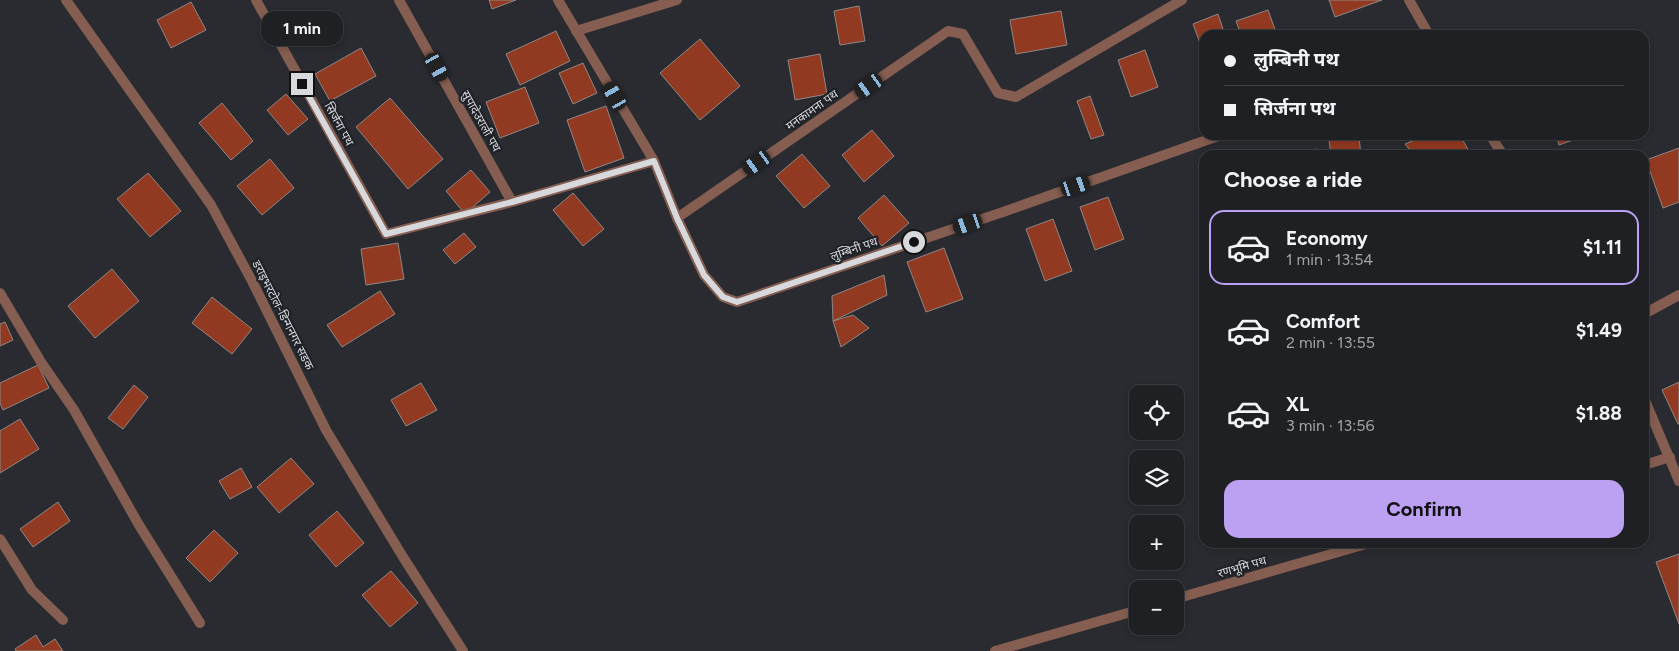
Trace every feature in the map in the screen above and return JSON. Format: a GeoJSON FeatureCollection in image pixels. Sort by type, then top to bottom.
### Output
{"type":"FeatureCollection","features":[{"type":"Feature","properties":{"kind":"street","name":"डराइभरटोल-डिन्गनगर सडक"},"geometry":{"type":"LineString","coordinates":[[66,0],[211,205],[252,281],[326,430],[463,651]]}},
{"type":"Feature","properties":{"kind":"street","name":"सिर्जना पथ"},"geometry":{"type":"LineString","coordinates":[[256,0],[386,234],[512,202]]}},
{"type":"Feature","properties":{"kind":"street","name":"सुपादेउराली पथ"},"geometry":{"type":"LineString","coordinates":[[399,0],[512,202]]}},
{"type":"Feature","properties":{"kind":"street"},"geometry":{"type":"LineString","coordinates":[[558,0],[654,161],[677,218]]}},
{"type":"Feature","properties":{"kind":"street"},"geometry":{"type":"LineString","coordinates":[[576,31],[677,0]]}},
{"type":"Feature","properties":{"kind":"street","name":"मनकामना पथ"},"geometry":{"type":"LineString","coordinates":[[677,218],[948,30],[963,34],[998,94],[1016,97],[1182,0]]}},
{"type":"Feature","properties":{"kind":"street"},"geometry":{"type":"LineString","coordinates":[[1409,0],[1426,30]]}},
{"type":"Feature","properties":{"kind":"street","name":"लुम्बिनी पथ"},"geometry":{"type":"LineString","coordinates":[[677,218],[704,275],[723,297],[737,302],[1003,212],[1207,140]]}},
{"type":"Feature","properties":{"kind":"street"},"geometry":{"type":"LineString","coordinates":[[512,202],[654,161]]}},
{"type":"Feature","properties":{"kind":"street"},"geometry":{"type":"LineString","coordinates":[[0,293],[41,362],[74,410],[139,525],[200,623]]}},
{"type":"Feature","properties":{"kind":"street"},"geometry":{"type":"LineString","coordinates":[[1649,311],[1679,295]]}},
{"type":"Feature","properties":{"kind":"street"},"geometry":{"type":"LineString","coordinates":[[1649,410],[1677,470],[1679,481]]}},
{"type":"Feature","properties":{"kind":"street"},"geometry":{"type":"LineString","coordinates":[[1649,464],[1670,458]]}},
{"type":"Feature","properties":{"kind":"street"},"geometry":{"type":"LineString","coordinates":[[0,539],[32,590],[63,620]]}},
{"type":"Feature","properties":{"kind":"street","name":"रणभूमि पथ"},"geometry":{"type":"LineString","coordinates":[[1184,596],[1352,548]]}},
{"type":"Feature","properties":{"kind":"street"},"geometry":{"type":"LineString","coordinates":[[995,651],[1129,613]]}},
{"type":"Feature","properties":{"kind":"building"},"geometry":{"type":"Polygon","coordinates":[[[489,0],[516,0],[492,9],[489,0]]]}},
{"type":"Feature","properties":{"kind":"building"},"geometry":{"type":"Polygon","coordinates":[[[1329,0],[1382,0],[1335,17],[1329,0]]]}},
{"type":"Feature","properties":{"kind":"building"},"geometry":{"type":"Polygon","coordinates":[[[191,2],[206,30],[171,48],[157,20],[191,2]]]}},
{"type":"Feature","properties":{"kind":"building"},"geometry":{"type":"Polygon","coordinates":[[[859,6],[865,41],[840,45],[834,11],[859,6]]]}},
{"type":"Feature","properties":{"kind":"building"},"geometry":{"type":"Polygon","coordinates":[[[1268,10],[1275,30],[1239,30],[1236,21],[1268,10]]]}},
{"type":"Feature","properties":{"kind":"building"},"geometry":{"type":"Polygon","coordinates":[[[1061,11],[1067,45],[1016,54],[1010,20],[1061,11]]]}},
{"type":"Feature","properties":{"kind":"building"},"geometry":{"type":"Polygon","coordinates":[[[1218,14],[1223,30],[1199,30],[1199,40],[1193,24],[1218,14]]]}},
{"type":"Feature","properties":{"kind":"building"},"geometry":{"type":"Polygon","coordinates":[[[556,31],[570,61],[520,85],[506,54],[556,31]]]}},
{"type":"Feature","properties":{"kind":"building"},"geometry":{"type":"Polygon","coordinates":[[[700,39],[740,86],[700,120],[660,73],[700,39]]]}},
{"type":"Feature","properties":{"kind":"building"},"geometry":{"type":"Polygon","coordinates":[[[361,48],[376,76],[330,101],[315,74],[361,48]]]}},
{"type":"Feature","properties":{"kind":"building"},"geometry":{"type":"Polygon","coordinates":[[[1145,50],[1158,87],[1131,97],[1118,60],[1145,50]]]}},
{"type":"Feature","properties":{"kind":"building"},"geometry":{"type":"Polygon","coordinates":[[[820,54],[827,94],[795,100],[788,60],[820,54]]]}},
{"type":"Feature","properties":{"kind":"building"},"geometry":{"type":"Polygon","coordinates":[[[583,63],[597,93],[573,104],[559,73],[583,63]]]}},
{"type":"Feature","properties":{"kind":"building"},"geometry":{"type":"Polygon","coordinates":[[[525,87],[539,123],[500,138],[486,102],[525,87]]]}},
{"type":"Feature","properties":{"kind":"building"},"geometry":{"type":"Polygon","coordinates":[[[286,94],[308,119],[288,135],[267,110],[286,94]]]}},
{"type":"Feature","properties":{"kind":"building"},"geometry":{"type":"Polygon","coordinates":[[[1090,96],[1104,135],[1091,139],[1077,101],[1090,96]]]}},
{"type":"Feature","properties":{"kind":"building"},"geometry":{"type":"Polygon","coordinates":[[[390,98],[443,159],[408,189],[356,127],[390,98]]]}},
{"type":"Feature","properties":{"kind":"building"},"geometry":{"type":"Polygon","coordinates":[[[222,103],[253,141],[231,160],[199,123],[222,103]]]}},
{"type":"Feature","properties":{"kind":"building"},"geometry":{"type":"Polygon","coordinates":[[[606,106],[624,158],[585,172],[567,120],[606,106]]]}},
{"type":"Feature","properties":{"kind":"building"},"geometry":{"type":"Polygon","coordinates":[[[872,130],[894,156],[864,182],[842,155],[872,130]]]}},
{"type":"Feature","properties":{"kind":"building"},"geometry":{"type":"Polygon","coordinates":[[[1329,140],[1359,140],[1360,150],[1330,150],[1329,140]]]}},
{"type":"Feature","properties":{"kind":"building"},"geometry":{"type":"Polygon","coordinates":[[[1415,140],[1463,140],[1468,150],[1410,150],[1405,144],[1415,140]]]}},
{"type":"Feature","properties":{"kind":"building"},"geometry":{"type":"Polygon","coordinates":[[[1558,140],[1573,140],[1559,145],[1558,140]]]}},
{"type":"Feature","properties":{"kind":"building"},"geometry":{"type":"Polygon","coordinates":[[[1679,148],[1679,202],[1663,208],[1649,168],[1649,159],[1679,148]]]}},
{"type":"Feature","properties":{"kind":"building"},"geometry":{"type":"Polygon","coordinates":[[[802,154],[830,186],[804,208],[776,176],[802,154]]]}},
{"type":"Feature","properties":{"kind":"building"},"geometry":{"type":"Polygon","coordinates":[[[270,159],[294,188],[262,215],[237,186],[270,159]]]}},
{"type":"Feature","properties":{"kind":"building"},"geometry":{"type":"Polygon","coordinates":[[[471,170],[490,192],[465,214],[446,191],[471,170]]]}},
{"type":"Feature","properties":{"kind":"building"},"geometry":{"type":"Polygon","coordinates":[[[148,173],[181,211],[150,237],[117,199],[148,173]]]}},
{"type":"Feature","properties":{"kind":"building"},"geometry":{"type":"Polygon","coordinates":[[[573,193],[604,229],[583,246],[553,210],[573,193]]]}},
{"type":"Feature","properties":{"kind":"building"},"geometry":{"type":"Polygon","coordinates":[[[884,195],[909,223],[882,246],[858,218],[884,195]]]}},
{"type":"Feature","properties":{"kind":"building"},"geometry":{"type":"Polygon","coordinates":[[[1108,197],[1124,239],[1095,250],[1080,207],[1108,197]]]}},
{"type":"Feature","properties":{"kind":"building"},"geometry":{"type":"Polygon","coordinates":[[[1053,219],[1072,271],[1045,281],[1026,229],[1053,219]]]}},
{"type":"Feature","properties":{"kind":"building"},"geometry":{"type":"Polygon","coordinates":[[[464,233],[476,247],[455,264],[443,250],[464,233]]]}},
{"type":"Feature","properties":{"kind":"building"},"geometry":{"type":"Polygon","coordinates":[[[398,243],[404,279],[366,285],[361,249],[398,243]]]}},
{"type":"Feature","properties":{"kind":"building"},"geometry":{"type":"Polygon","coordinates":[[[944,248],[963,299],[926,312],[907,262],[944,248]]]}},
{"type":"Feature","properties":{"kind":"building"},"geometry":{"type":"Polygon","coordinates":[[[112,269],[139,301],[95,338],[68,306],[112,269]]]}},
{"type":"Feature","properties":{"kind":"building"},"geometry":{"type":"Polygon","coordinates":[[[884,275],[887,295],[833,321],[832,296],[884,275]]]}},
{"type":"Feature","properties":{"kind":"building"},"geometry":{"type":"Polygon","coordinates":[[[380,291],[395,314],[342,347],[327,325],[380,291]]]}},
{"type":"Feature","properties":{"kind":"building"},"geometry":{"type":"Polygon","coordinates":[[[212,297],[252,329],[232,354],[192,323],[212,297]]]}},
{"type":"Feature","properties":{"kind":"building"},"geometry":{"type":"Polygon","coordinates":[[[853,315],[869,328],[841,347],[833,321],[853,315]]]}},
{"type":"Feature","properties":{"kind":"building"},"geometry":{"type":"Polygon","coordinates":[[[5,322],[13,340],[0,346],[0,324],[5,322]]]}},
{"type":"Feature","properties":{"kind":"building"},"geometry":{"type":"Polygon","coordinates":[[[38,365],[49,388],[3,410],[0,403],[0,383],[38,365]]]}},
{"type":"Feature","properties":{"kind":"building"},"geometry":{"type":"Polygon","coordinates":[[[1679,382],[1679,424],[1678,424],[1662,390],[1679,382]]]}},
{"type":"Feature","properties":{"kind":"building"},"geometry":{"type":"Polygon","coordinates":[[[421,383],[437,410],[406,426],[391,400],[421,383]]]}},
{"type":"Feature","properties":{"kind":"building"},"geometry":{"type":"Polygon","coordinates":[[[134,385],[148,397],[123,429],[108,418],[134,385]]]}},
{"type":"Feature","properties":{"kind":"building"},"geometry":{"type":"Polygon","coordinates":[[[20,419],[39,449],[0,473],[0,431],[20,419]]]}},
{"type":"Feature","properties":{"kind":"building"},"geometry":{"type":"Polygon","coordinates":[[[291,458],[314,484],[279,513],[257,487],[291,458]]]}},
{"type":"Feature","properties":{"kind":"building"},"geometry":{"type":"Polygon","coordinates":[[[241,468],[252,487],[230,499],[219,481],[241,468]]]}},
{"type":"Feature","properties":{"kind":"building"},"geometry":{"type":"Polygon","coordinates":[[[58,502],[70,521],[33,547],[20,529],[58,502]]]}},
{"type":"Feature","properties":{"kind":"building"},"geometry":{"type":"Polygon","coordinates":[[[337,511],[364,543],[336,567],[309,535],[337,511]]]}},
{"type":"Feature","properties":{"kind":"building"},"geometry":{"type":"Polygon","coordinates":[[[214,530],[238,553],[210,582],[186,558],[214,530]]]}},
{"type":"Feature","properties":{"kind":"building"},"geometry":{"type":"Polygon","coordinates":[[[1679,554],[1679,624],[1656,562],[1679,554]]]}},
{"type":"Feature","properties":{"kind":"building"},"geometry":{"type":"Polygon","coordinates":[[[391,571],[418,603],[390,627],[362,595],[391,571]]]}},
{"type":"Feature","properties":{"kind":"building"},"geometry":{"type":"Polygon","coordinates":[[[36,635],[43,647],[55,639],[63,651],[16,651],[15,649],[36,635]]]}},
{"type":"Feature","properties":{"kind":"route"},"geometry":{"type":"LineString","coordinates":[[302,84],[386,234],[512,202],[654,161],[677,218],[704,275],[723,297],[737,302],[914,242]]}}]}
